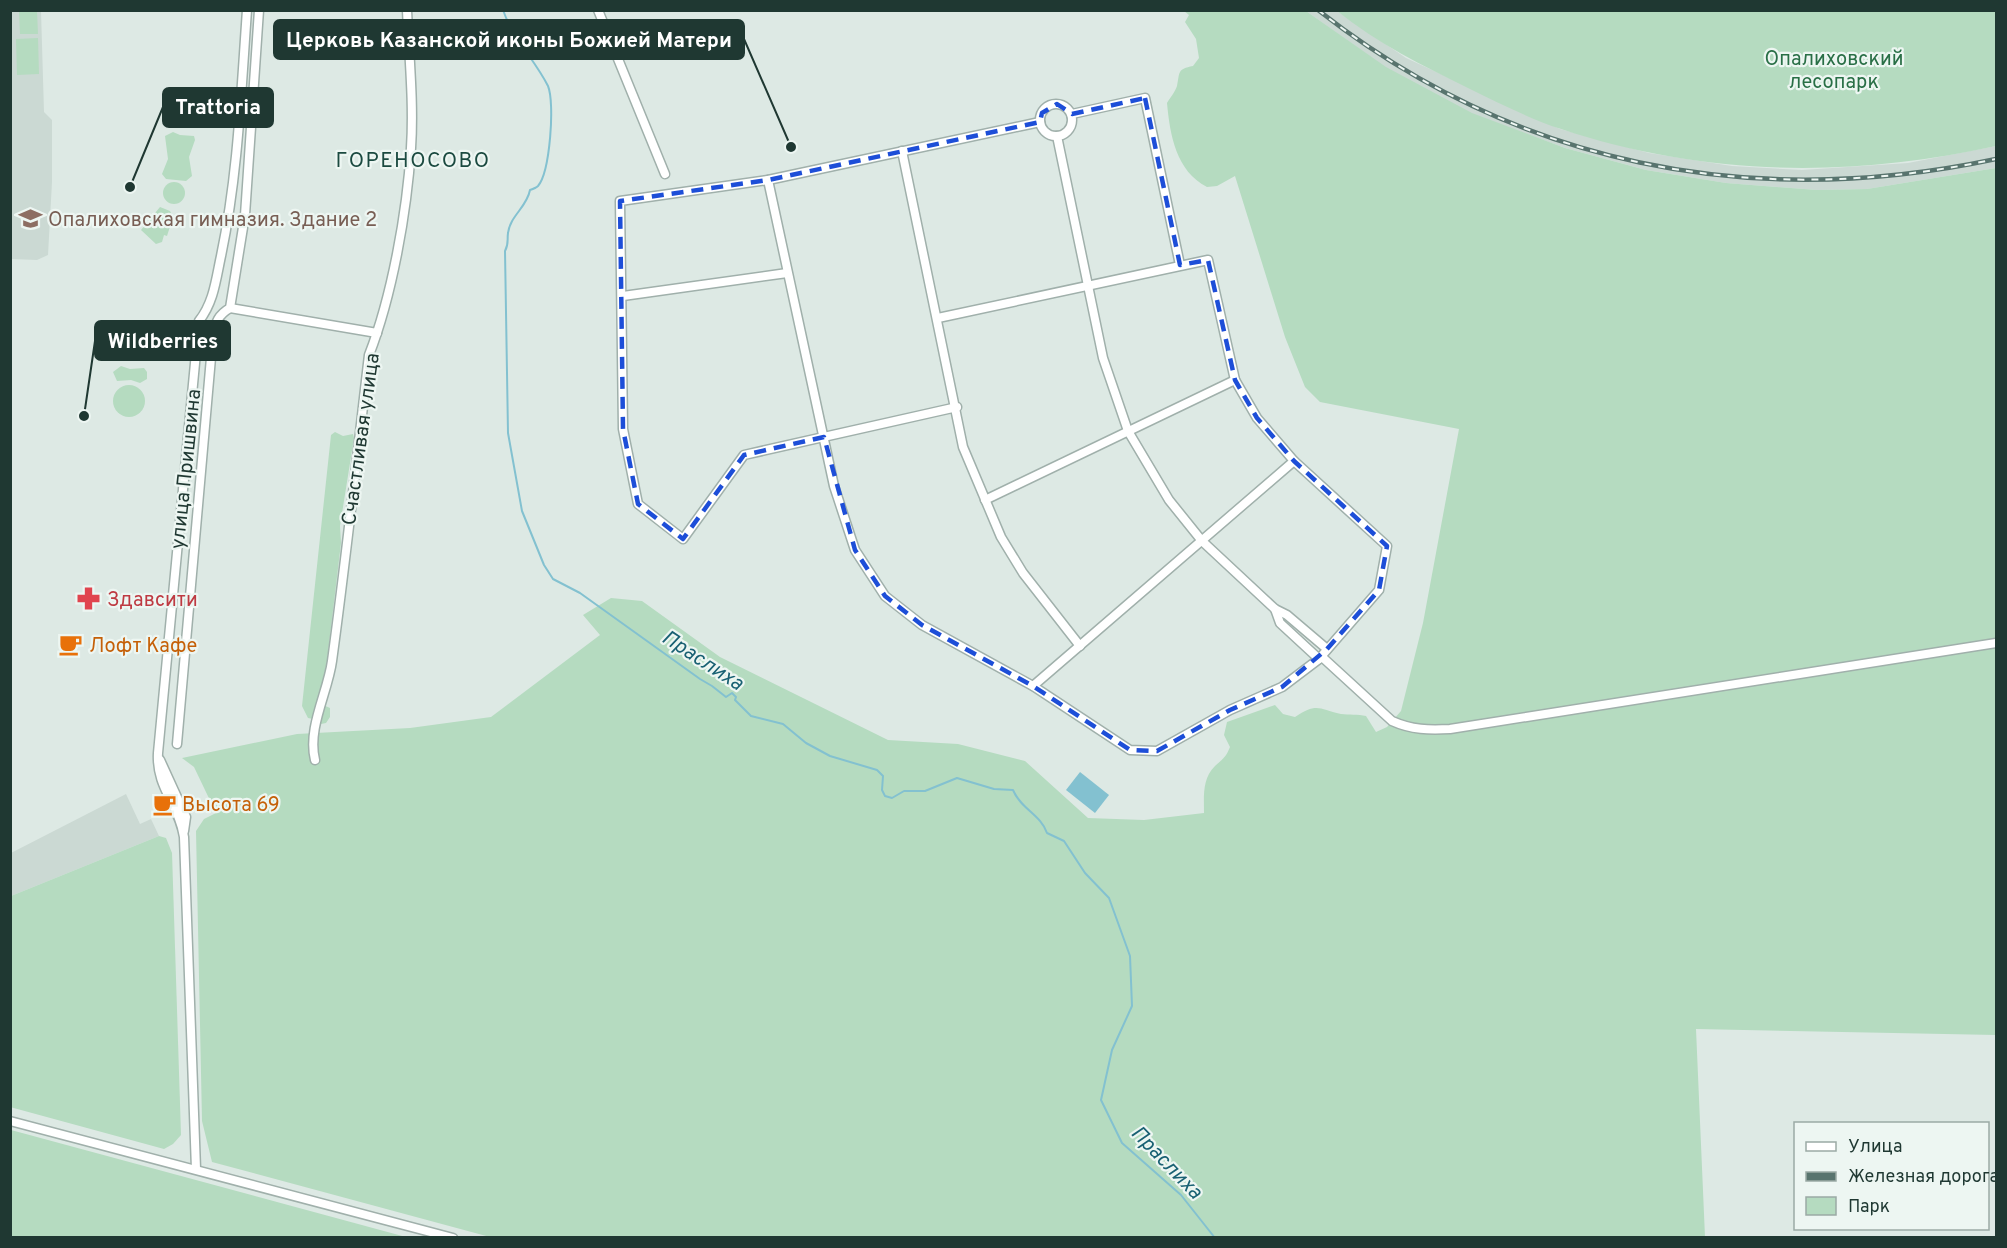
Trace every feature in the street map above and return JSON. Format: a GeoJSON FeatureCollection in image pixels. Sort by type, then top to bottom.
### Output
{"type":"FeatureCollection","features":[{"type":"Feature","properties":{"kind":"street","name":"улица Пришвина"},"geometry":{"type":"LineString","coordinates":[[196,1169],[183,831],[186,817],[158,753],[199,321],[210,304],[228,220],[237,154],[247,10]]}},
{"type":"Feature","properties":{"kind":"street"},"geometry":{"type":"LineString","coordinates":[[230,308],[245,215],[259,10]]}},
{"type":"Feature","properties":{"kind":"street","name":"Счастливая улица"},"geometry":{"type":"LineString","coordinates":[[315,760],[313,751],[316,726],[332,664],[369,355],[377,333],[398,246],[411,148],[407,10]]}},
{"type":"Feature","properties":{"kind":"street"},"geometry":{"type":"LineString","coordinates":[[598,10],[665,174]]}},
{"type":"Feature","properties":{"kind":"street"},"geometry":{"type":"LineString","coordinates":[[1072,114],[1145,98],[1180,265]]}},
{"type":"Feature","properties":{"kind":"street"},"geometry":{"type":"LineString","coordinates":[[1057,104],[1066,107],[1072,114],[1072,124],[1066,132],[1057,136],[1049,135],[1040,122],[1042,113],[1048,106],[1057,104]]}},
{"type":"Feature","properties":{"kind":"street"},"geometry":{"type":"LineString","coordinates":[[957,407],[744,455],[683,539],[656,521],[638,504],[625,438],[620,201],[768,180],[1040,122]]}},
{"type":"Feature","properties":{"kind":"street"},"geometry":{"type":"LineString","coordinates":[[1057,136],[1102,358],[1128,431],[1169,500],[1202,541],[1275,609],[1280,623],[1322,655],[1392,721],[1407,728],[1450,729],[1996,643]]}},
{"type":"Feature","properties":{"kind":"street"},"geometry":{"type":"LineString","coordinates":[[902,151],[957,407],[963,447],[1001,537],[1023,573],[1080,646]]}},
{"type":"Feature","properties":{"kind":"street"},"geometry":{"type":"LineString","coordinates":[[768,180],[834,486],[855,550],[885,596],[922,625],[1033,686],[1130,750],[1156,752],[1230,710],[1282,687],[1322,655],[1379,590],[1387,546],[1293,461],[1257,418],[1235,380],[1208,260],[938,318]]}},
{"type":"Feature","properties":{"kind":"street"},"geometry":{"type":"LineString","coordinates":[[623,296],[787,273]]}},
{"type":"Feature","properties":{"kind":"street"},"geometry":{"type":"LineString","coordinates":[[177,744],[213,335],[217,319],[221,313],[230,308],[377,333]]}},
{"type":"Feature","properties":{"kind":"street"},"geometry":{"type":"LineString","coordinates":[[985,500],[1235,380]]}},
{"type":"Feature","properties":{"kind":"street"},"geometry":{"type":"LineString","coordinates":[[1033,686],[1293,461]]}},
{"type":"Feature","properties":{"kind":"street"},"geometry":{"type":"LineString","coordinates":[[10,1120],[453,1238]]}},
{"type":"Feature","properties":{"kind":"highlighted area"},"geometry":{"type":"Polygon","coordinates":[[[1145,98],[1180,265],[1208,260],[1235,380],[1257,418],[1294,461],[1387,546],[1379,590],[1327,649],[1282,687],[1230,710],[1186,737],[1157,751],[1130,750],[1033,686],[922,625],[885,596],[855,550],[824,437],[744,455],[683,539],[638,504],[629,466],[623,429],[620,201],[768,180],[1040,122],[1042,113],[1057,104],[1072,114],[1145,98]]]}},
{"type":"Feature","properties":{"kind":"shaded area","name":"Опалиховская гимназия. Здание 2"},"geometry":{"type":"Polygon","coordinates":[[[11,11],[41,11],[44,112],[52,120],[52,182],[48,255],[37,260],[11,259],[11,11]]]}},
{"type":"Feature","properties":{"kind":"shaded area"},"geometry":{"type":"Polygon","coordinates":[[[1306,11],[1337,11],[1406,58],[1560,129],[1649,153],[1732,166],[1802,170],[1908,163],[1996,146],[1996,168],[1867,189],[1817,190],[1726,183],[1646,170],[1565,148],[1472,114],[1386,68],[1306,11]]]}},
{"type":"Feature","properties":{"kind":"shaded area"},"geometry":{"type":"Polygon","coordinates":[[[126,794],[140,824],[151,819],[159,836],[11,896],[11,853],[126,794]]]}},
{"type":"Feature","properties":{"kind":"green space"},"geometry":{"type":"Polygon","coordinates":[[[19,11],[37,11],[38,34],[20,34],[19,11]]]}},
{"type":"Feature","properties":{"kind":"green space"},"geometry":{"type":"Polygon","coordinates":[[[1184,11],[1306,11],[1386,67],[1472,113],[1565,148],[1646,170],[1726,183],[1817,190],[1867,189],[1996,168],[1996,1035],[1696,1029],[1705,1237],[490,1237],[212,1162],[202,1121],[196,831],[204,819],[216,813],[194,767],[182,758],[297,734],[410,728],[491,717],[600,635],[583,615],[611,598],[642,601],[720,657],[888,740],[958,744],[1025,761],[1088,818],[1144,820],[1204,813],[1208,776],[1226,756],[1230,747],[1224,735],[1227,722],[1275,705],[1283,714],[1295,717],[1313,708],[1366,716],[1376,732],[1387,727],[1401,711],[1423,623],[1459,429],[1320,402],[1305,387],[1285,337],[1235,176],[1217,186],[1207,187],[1188,172],[1176,151],[1167,103],[1176,88],[1180,72],[1184,68],[1193,66],[1199,58],[1196,39],[1185,22],[1189,15],[1184,11]]]}},
{"type":"Feature","properties":{"kind":"green space","name":"Опалиховский лесопарк"},"geometry":{"type":"Polygon","coordinates":[[[1337,11],[1996,11],[1996,146],[1886,164],[1778,168],[1724,164],[1615,145],[1526,116],[1401,53],[1337,11]]]}},
{"type":"Feature","properties":{"kind":"green space"},"geometry":{"type":"Polygon","coordinates":[[[38,38],[39,74],[17,75],[16,39],[38,38]]]}},
{"type":"Feature","properties":{"kind":"green space"},"geometry":{"type":"Polygon","coordinates":[[[173,132],[194,136],[195,140],[189,157],[192,176],[186,181],[166,179],[162,174],[168,159],[165,136],[173,132]]]}},
{"type":"Feature","properties":{"kind":"green space"},"geometry":{"type":"Polygon","coordinates":[[[174,182],[182,185],[185,193],[182,201],[174,204],[166,201],[163,193],[166,185],[174,182]]]}},
{"type":"Feature","properties":{"kind":"green space"},"geometry":{"type":"Polygon","coordinates":[[[160,207],[170,211],[173,217],[167,236],[164,235],[162,242],[156,244],[141,230],[160,207]]]}},
{"type":"Feature","properties":{"kind":"green space"},"geometry":{"type":"Polygon","coordinates":[[[121,366],[130,369],[144,368],[147,372],[147,379],[140,383],[131,380],[117,381],[113,372],[121,366]]]}},
{"type":"Feature","properties":{"kind":"green space"},"geometry":{"type":"Polygon","coordinates":[[[129,385],[141,389],[145,401],[141,413],[129,417],[117,413],[113,401],[117,389],[129,385]]]}},
{"type":"Feature","properties":{"kind":"green space"},"geometry":{"type":"Polygon","coordinates":[[[335,432],[343,436],[353,434],[354,438],[340,526],[341,543],[327,661],[319,699],[321,704],[330,708],[330,717],[326,723],[321,724],[318,720],[308,718],[302,706],[331,435],[335,432]]]}},
{"type":"Feature","properties":{"kind":"green space"},"geometry":{"type":"Polygon","coordinates":[[[159,836],[166,838],[172,853],[181,1135],[173,1144],[164,1149],[10,1107],[11,896],[159,836]]]}},
{"type":"Feature","properties":{"kind":"green space"},"geometry":{"type":"Polygon","coordinates":[[[11,1130],[406,1237],[11,1237],[11,1130]]]}},
{"type":"Feature","properties":{"kind":"water"},"geometry":{"type":"Polygon","coordinates":[[[1080,772],[1109,795],[1095,813],[1066,790],[1080,772]]]}},
{"type":"Feature","properties":{"kind":"waterway","name":"Праслиха"},"geometry":{"type":"LineString","coordinates":[[503,10],[512,30],[548,86],[551,107],[546,167],[538,186],[530,190],[526,202],[509,227],[505,251],[508,433],[522,511],[544,565],[553,579],[580,593],[726,697],[732,693],[736,697],[735,700],[751,716],[783,724],[806,743],[830,756],[877,770],[883,776],[882,790],[885,796],[892,798],[904,791],[925,791],[957,778],[994,789],[1013,790],[1021,802],[1040,821],[1047,833],[1064,841],[1085,873],[1109,898],[1130,956],[1132,1006],[1112,1050],[1101,1100],[1122,1143],[1181,1195],[1215,1238]]}},
{"type":"Feature","properties":{"kind":"railway"},"geometry":{"type":"LineString","coordinates":[[1318,10],[1394,63],[1473,106],[1555,139],[1640,162],[1726,176],[1815,180],[1905,174],[1996,159]]}},
{"type":"Feature","properties":{"kind":"place","name":"Церковь Казанской иконы Божией Матери"},"geometry":{"type":"Point","coordinates":[791,147]}},
{"type":"Feature","properties":{"kind":"place","name":"Trattoria"},"geometry":{"type":"Point","coordinates":[130,187]}},
{"type":"Feature","properties":{"kind":"place","name":"Опалиховская гимназия. Здание 2"},"geometry":{"type":"Point","coordinates":[30,219]}},
{"type":"Feature","properties":{"kind":"place","name":"Wildberries"},"geometry":{"type":"Point","coordinates":[84,416]}},
{"type":"Feature","properties":{"kind":"place","name":"Здавсити"},"geometry":{"type":"Point","coordinates":[89,599]}},
{"type":"Feature","properties":{"kind":"place","name":"Лофт Кафе"},"geometry":{"type":"Point","coordinates":[71,645]}},
{"type":"Feature","properties":{"kind":"place","name":"Высота 69"},"geometry":{"type":"Point","coordinates":[164,804]}},
{"type":"Feature","properties":{"kind":"district","name":"ГОРЕНОСОВО"},"geometry":{"type":"Point","coordinates":[413,160]}}]}
